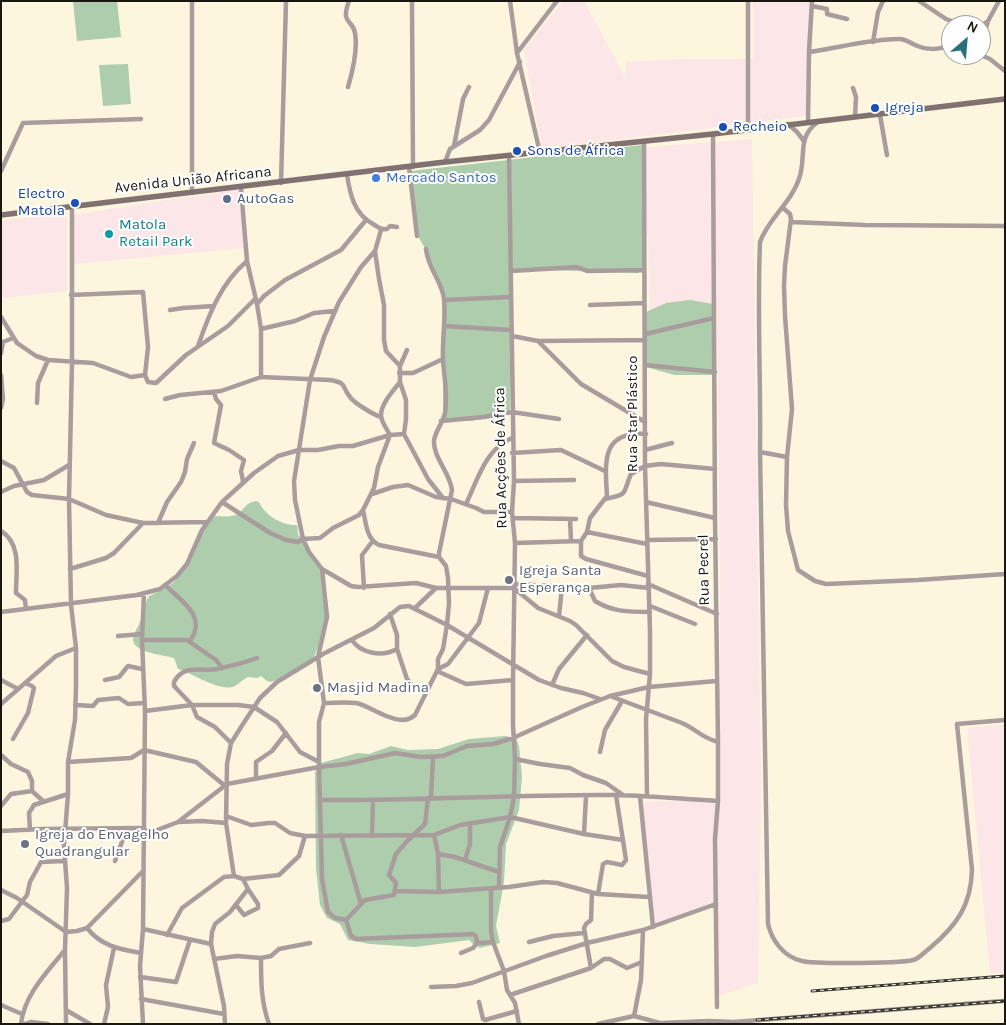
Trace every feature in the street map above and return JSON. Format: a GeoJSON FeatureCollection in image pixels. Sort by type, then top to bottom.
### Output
{"type":"FeatureCollection","features":[{"type":"Feature","properties":{"kind":"main road","name":"Avenida União Africana"},"geometry":{"type":"LineString","coordinates":[[1,215],[241,188],[445,162],[713,134],[1005,99]]}},
{"type":"Feature","properties":{"kind":"street"},"geometry":{"type":"LineString","coordinates":[[192,1],[192,193]]}},
{"type":"Feature","properties":{"kind":"street"},"geometry":{"type":"LineString","coordinates":[[281,183],[286,1]]}},
{"type":"Feature","properties":{"kind":"street"},"geometry":{"type":"LineString","coordinates":[[348,87],[354,61],[355,41],[355,32],[345,13],[349,1]]}},
{"type":"Feature","properties":{"kind":"street"},"geometry":{"type":"LineString","coordinates":[[412,1],[411,167],[417,236]]}},
{"type":"Feature","properties":{"kind":"street"},"geometry":{"type":"LineString","coordinates":[[510,1],[517,52],[540,153]]}},
{"type":"Feature","properties":{"kind":"street"},"geometry":{"type":"LineString","coordinates":[[517,52],[557,1]]}},
{"type":"Feature","properties":{"kind":"street"},"geometry":{"type":"LineString","coordinates":[[748,1],[748,129]]}},
{"type":"Feature","properties":{"kind":"street"},"geometry":{"type":"LineString","coordinates":[[874,42],[878,12],[882,1]]}},
{"type":"Feature","properties":{"kind":"street"},"geometry":{"type":"LineString","coordinates":[[919,1],[941,16]]}},
{"type":"Feature","properties":{"kind":"street"},"geometry":{"type":"LineString","coordinates":[[991,16],[999,1]]}},
{"type":"Feature","properties":{"kind":"street"},"geometry":{"type":"LineString","coordinates":[[808,122],[812,3],[827,9],[827,14],[847,19]]}},
{"type":"Feature","properties":{"kind":"street"},"geometry":{"type":"LineString","coordinates":[[809,52],[899,39],[924,48],[941,48]]}},
{"type":"Feature","properties":{"kind":"street"},"geometry":{"type":"LineString","coordinates":[[991,60],[1005,71]]}},
{"type":"Feature","properties":{"kind":"street"},"geometry":{"type":"LineString","coordinates":[[445,162],[454,146],[472,136],[486,124],[520,62]]}},
{"type":"Feature","properties":{"kind":"street"},"geometry":{"type":"LineString","coordinates":[[454,146],[463,99],[469,86]]}},
{"type":"Feature","properties":{"kind":"street"},"geometry":{"type":"LineString","coordinates":[[853,88],[856,97],[855,117]]}},
{"type":"Feature","properties":{"kind":"street"},"geometry":{"type":"LineString","coordinates":[[880,114],[887,155]]}},
{"type":"Feature","properties":{"kind":"street"},"geometry":{"type":"LineString","coordinates":[[1,171],[23,123],[141,119]]}},
{"type":"Feature","properties":{"kind":"street"},"geometry":{"type":"LineString","coordinates":[[819,122],[810,129],[804,141],[801,173],[792,195],[763,234],[760,242],[758,302],[761,384],[760,452],[768,924],[770,933],[777,945],[789,956],[802,961],[878,963],[915,960],[940,940],[962,913],[971,886],[972,870],[957,724],[1005,720]]}},
{"type":"Feature","properties":{"kind":"street"},"geometry":{"type":"LineString","coordinates":[[788,124],[804,141]]}},
{"type":"Feature","properties":{"kind":"street","name":"Rua Pecrel"},"geometry":{"type":"LineString","coordinates":[[713,134],[718,742],[718,801],[715,839],[717,1007]]}},
{"type":"Feature","properties":{"kind":"street","name":"Rua Star Plástico"},"geometry":{"type":"LineString","coordinates":[[644,141],[645,466],[650,609],[650,674],[647,710],[648,796]]}},
{"type":"Feature","properties":{"kind":"street","name":"Rua Acções de África"},"geometry":{"type":"LineString","coordinates":[[499,887],[500,847],[510,817],[514,797],[515,759],[513,680],[515,543],[512,515],[514,481],[512,453],[509,156]]}},
{"type":"Feature","properties":{"kind":"street"},"geometry":{"type":"LineString","coordinates":[[347,175],[353,202],[366,220],[381,230],[388,229],[390,226],[397,227]]}},
{"type":"Feature","properties":{"kind":"street"},"geometry":{"type":"LineString","coordinates":[[241,188],[247,261],[261,329],[261,378]]}},
{"type":"Feature","properties":{"kind":"street"},"geometry":{"type":"LineString","coordinates":[[66,1024],[65,950],[67,888],[64,846],[68,794],[68,762],[75,720],[76,648],[71,605],[69,499],[72,362],[72,207]]}},
{"type":"Feature","properties":{"kind":"street"},"geometry":{"type":"LineString","coordinates":[[783,208],[790,214],[791,222],[784,285],[792,409],[787,457],[786,505],[788,531],[798,570],[815,581],[826,584],[1005,574]]}},
{"type":"Feature","properties":{"kind":"street"},"geometry":{"type":"LineString","coordinates":[[71,295],[143,292],[148,347],[145,375],[148,382],[156,383],[198,346],[228,326],[285,280],[341,250],[366,220]]}},
{"type":"Feature","properties":{"kind":"street"},"geometry":{"type":"LineString","coordinates":[[791,222],[865,225],[1005,226]]}},
{"type":"Feature","properties":{"kind":"street"},"geometry":{"type":"LineString","coordinates":[[381,230],[375,251],[378,279],[384,305],[385,347],[388,354],[400,366]]}},
{"type":"Feature","properties":{"kind":"street"},"geometry":{"type":"LineString","coordinates":[[426,249],[429,264],[443,291],[444,300],[443,359],[445,412],[434,441],[436,455],[440,459],[451,484],[451,499],[439,557]]}},
{"type":"Feature","properties":{"kind":"street"},"geometry":{"type":"LineString","coordinates":[[375,251],[361,267],[334,311],[310,380],[294,481],[295,500],[303,539],[309,552],[322,569],[351,586],[364,588],[416,583],[436,588],[649,586],[717,614]]}},
{"type":"Feature","properties":{"kind":"street"},"geometry":{"type":"LineString","coordinates":[[198,346],[223,288],[247,261]]}},
{"type":"Feature","properties":{"kind":"street"},"geometry":{"type":"LineString","coordinates":[[511,271],[577,267],[587,271],[644,270]]}},
{"type":"Feature","properties":{"kind":"street"},"geometry":{"type":"LineString","coordinates":[[444,300],[511,297]]}},
{"type":"Feature","properties":{"kind":"street"},"geometry":{"type":"LineString","coordinates":[[590,305],[644,303]]}},
{"type":"Feature","properties":{"kind":"street"},"geometry":{"type":"LineString","coordinates":[[170,310],[214,306]]}},
{"type":"Feature","properties":{"kind":"street"},"geometry":{"type":"LineString","coordinates":[[261,329],[295,321],[314,313],[334,311]]}},
{"type":"Feature","properties":{"kind":"street"},"geometry":{"type":"LineString","coordinates":[[1,317],[13,338],[27,351],[48,360],[93,363],[131,377],[145,375]]}},
{"type":"Feature","properties":{"kind":"street"},"geometry":{"type":"LineString","coordinates":[[644,334],[714,318]]}},
{"type":"Feature","properties":{"kind":"street"},"geometry":{"type":"LineString","coordinates":[[444,326],[511,330]]}},
{"type":"Feature","properties":{"kind":"street"},"geometry":{"type":"LineString","coordinates":[[512,336],[538,341],[645,340]]}},
{"type":"Feature","properties":{"kind":"street"},"geometry":{"type":"LineString","coordinates":[[1,353],[3,342],[13,338]]}},
{"type":"Feature","properties":{"kind":"street"},"geometry":{"type":"LineString","coordinates":[[538,341],[581,384],[645,422]]}},
{"type":"Feature","properties":{"kind":"street"},"geometry":{"type":"LineString","coordinates":[[407,350],[400,366],[400,382],[406,400],[404,434],[428,479],[443,498]]}},
{"type":"Feature","properties":{"kind":"street"},"geometry":{"type":"LineString","coordinates":[[400,373],[413,373],[443,359]]}},
{"type":"Feature","properties":{"kind":"street"},"geometry":{"type":"LineString","coordinates":[[37,403],[38,383],[48,360]]}},
{"type":"Feature","properties":{"kind":"street"},"geometry":{"type":"LineString","coordinates":[[645,365],[715,372]]}},
{"type":"Feature","properties":{"kind":"street"},"geometry":{"type":"LineString","coordinates":[[1,375],[3,400],[1,408]]}},
{"type":"Feature","properties":{"kind":"street"},"geometry":{"type":"LineString","coordinates":[[164,399],[180,395],[214,392],[261,378],[338,381],[345,386],[350,397],[374,415],[381,417]]}},
{"type":"Feature","properties":{"kind":"street"},"geometry":{"type":"LineString","coordinates":[[222,502],[270,533],[292,542],[320,538],[339,525],[359,515],[372,494],[378,467],[390,435],[381,417],[381,413],[388,398],[400,382]]}},
{"type":"Feature","properties":{"kind":"street"},"geometry":{"type":"LineString","coordinates":[[214,392],[221,405],[214,443],[244,460],[243,481]]}},
{"type":"Feature","properties":{"kind":"street"},"geometry":{"type":"LineString","coordinates":[[441,421],[512,412],[559,419]]}},
{"type":"Feature","properties":{"kind":"street"},"geometry":{"type":"LineString","coordinates":[[1,612],[71,605],[153,592],[180,573],[187,564],[198,537],[222,502],[243,481],[278,456],[299,450],[353,446],[390,435],[404,434]]}},
{"type":"Feature","properties":{"kind":"street"},"geometry":{"type":"LineString","coordinates":[[646,434],[630,434],[614,441],[606,458],[607,496],[590,518],[587,532],[580,541],[581,556],[586,559],[648,576]]}},
{"type":"Feature","properties":{"kind":"street"},"geometry":{"type":"LineString","coordinates":[[466,504],[489,458],[500,444],[512,438]]}},
{"type":"Feature","properties":{"kind":"street"},"geometry":{"type":"LineString","coordinates":[[158,523],[167,502],[181,482],[187,459],[194,443]]}},
{"type":"Feature","properties":{"kind":"street"},"geometry":{"type":"LineString","coordinates":[[646,450],[672,443]]}},
{"type":"Feature","properties":{"kind":"street"},"geometry":{"type":"LineString","coordinates":[[512,453],[561,450],[605,471]]}},
{"type":"Feature","properties":{"kind":"street"},"geometry":{"type":"LineString","coordinates":[[760,452],[787,457]]}},
{"type":"Feature","properties":{"kind":"street"},"geometry":{"type":"LineString","coordinates":[[1,461],[14,468],[27,492],[32,495],[69,499],[106,515],[143,523],[207,522]]}},
{"type":"Feature","properties":{"kind":"street"},"geometry":{"type":"LineString","coordinates":[[2,490],[44,480],[69,464]]}},
{"type":"Feature","properties":{"kind":"street"},"geometry":{"type":"LineString","coordinates":[[605,500],[620,496],[626,492],[631,474],[645,466],[661,464],[715,468]]}},
{"type":"Feature","properties":{"kind":"street"},"geometry":{"type":"LineString","coordinates":[[514,481],[574,480]]}},
{"type":"Feature","properties":{"kind":"street"},"geometry":{"type":"LineString","coordinates":[[372,494],[393,487],[408,485],[436,497],[451,499],[488,513],[576,519]]}},
{"type":"Feature","properties":{"kind":"street"},"geometry":{"type":"LineString","coordinates":[[646,502],[715,518]]}},
{"type":"Feature","properties":{"kind":"street"},"geometry":{"type":"LineString","coordinates":[[324,703],[354,703],[388,717],[408,719],[415,715],[438,670],[438,659],[443,649],[449,602],[446,566],[439,557],[372,542],[369,537],[363,510]]}},
{"type":"Feature","properties":{"kind":"street"},"geometry":{"type":"LineString","coordinates":[[570,519],[571,541]]}},
{"type":"Feature","properties":{"kind":"street"},"geometry":{"type":"LineString","coordinates":[[70,568],[106,558],[114,553],[143,523]]}},
{"type":"Feature","properties":{"kind":"street"},"geometry":{"type":"LineString","coordinates":[[1,531],[6,534],[14,546],[16,555],[16,592],[25,600],[26,609]]}},
{"type":"Feature","properties":{"kind":"street"},"geometry":{"type":"LineString","coordinates":[[587,532],[647,542],[716,539]]}},
{"type":"Feature","properties":{"kind":"street"},"geometry":{"type":"LineString","coordinates":[[515,543],[580,541]]}},
{"type":"Feature","properties":{"kind":"street"},"geometry":{"type":"LineString","coordinates":[[364,588],[362,555],[372,542]]}},
{"type":"Feature","properties":{"kind":"street"},"geometry":{"type":"LineString","coordinates":[[322,569],[327,617],[318,657],[324,703],[319,722],[322,879],[328,912],[335,918],[346,920]]}},
{"type":"Feature","properties":{"kind":"street"},"geometry":{"type":"LineString","coordinates":[[165,585],[187,603],[191,610],[194,617],[195,632],[190,641]]}},
{"type":"Feature","properties":{"kind":"street"},"geometry":{"type":"LineString","coordinates":[[514,586],[538,608],[570,621],[616,664],[650,674]]}},
{"type":"Feature","properties":{"kind":"street"},"geometry":{"type":"LineString","coordinates":[[559,616],[562,587]]}},
{"type":"Feature","properties":{"kind":"street"},"geometry":{"type":"LineString","coordinates":[[415,608],[436,588]]}},
{"type":"Feature","properties":{"kind":"street"},"geometry":{"type":"LineString","coordinates":[[438,670],[448,664],[482,618],[488,588]]}},
{"type":"Feature","properties":{"kind":"street"},"geometry":{"type":"LineString","coordinates":[[589,588],[595,601],[609,608],[618,611],[650,609],[695,624]]}},
{"type":"Feature","properties":{"kind":"street"},"geometry":{"type":"LineString","coordinates":[[143,1024],[140,977],[144,929],[145,710],[142,637],[144,593]]}},
{"type":"Feature","properties":{"kind":"street"},"geometry":{"type":"LineString","coordinates":[[234,876],[226,823],[225,785],[228,752],[231,743],[267,690],[318,657],[378,625],[400,607],[415,608],[447,625],[514,666],[552,685],[600,699]]}},
{"type":"Feature","properties":{"kind":"street"},"geometry":{"type":"LineString","coordinates":[[390,614],[397,635],[397,649],[405,674],[410,683],[416,687],[428,689]]}},
{"type":"Feature","properties":{"kind":"street"},"geometry":{"type":"LineString","coordinates":[[552,685],[559,669],[587,635]]}},
{"type":"Feature","properties":{"kind":"street"},"geometry":{"type":"LineString","coordinates":[[118,636],[183,639],[190,641],[216,660],[222,668]]}},
{"type":"Feature","properties":{"kind":"street"},"geometry":{"type":"LineString","coordinates":[[352,640],[359,648],[371,653],[390,653],[397,649]]}},
{"type":"Feature","properties":{"kind":"street"},"geometry":{"type":"LineString","coordinates":[[1,704],[56,656],[76,648]]}},
{"type":"Feature","properties":{"kind":"street"},"geometry":{"type":"LineString","coordinates":[[231,743],[215,727],[197,717],[192,705],[174,686],[175,679],[194,668],[211,670],[256,658]]}},
{"type":"Feature","properties":{"kind":"street"},"geometry":{"type":"LineString","coordinates":[[105,680],[119,677],[128,666],[142,669]]}},
{"type":"Feature","properties":{"kind":"street"},"geometry":{"type":"LineString","coordinates":[[438,670],[466,684],[513,680]]}},
{"type":"Feature","properties":{"kind":"street"},"geometry":{"type":"LineString","coordinates":[[1,680],[18,689]]}},
{"type":"Feature","properties":{"kind":"street"},"geometry":{"type":"LineString","coordinates":[[1,831],[139,828],[152,832],[178,822],[225,785],[319,764],[346,764],[395,753],[413,757],[433,758],[467,746],[493,744],[513,738],[610,696],[649,687],[716,681]]}},
{"type":"Feature","properties":{"kind":"street"},"geometry":{"type":"LineString","coordinates":[[13,739],[28,713],[34,688],[25,683]]}},
{"type":"Feature","properties":{"kind":"street"},"geometry":{"type":"LineString","coordinates":[[610,696],[689,727],[702,737],[718,742]]}},
{"type":"Feature","properties":{"kind":"street"},"geometry":{"type":"LineString","coordinates":[[75,705],[93,706],[98,700],[119,698],[128,704],[144,704]]}},
{"type":"Feature","properties":{"kind":"street"},"geometry":{"type":"LineString","coordinates":[[600,752],[608,722],[622,701]]}},
{"type":"Feature","properties":{"kind":"street"},"geometry":{"type":"LineString","coordinates":[[145,710],[192,705],[238,704],[254,707],[276,722],[300,752],[319,764]]}},
{"type":"Feature","properties":{"kind":"street"},"geometry":{"type":"LineString","coordinates":[[256,778],[256,762],[272,751],[286,733]]}},
{"type":"Feature","properties":{"kind":"street"},"geometry":{"type":"LineString","coordinates":[[68,762],[131,758],[144,750],[196,762],[225,785]]}},
{"type":"Feature","properties":{"kind":"street"},"geometry":{"type":"LineString","coordinates":[[1,755],[11,764],[28,772],[32,781],[32,791],[43,801]]}},
{"type":"Feature","properties":{"kind":"street"},"geometry":{"type":"LineString","coordinates":[[346,920],[361,904],[370,899],[394,896],[396,882],[389,875],[396,854],[426,822],[433,758]]}},
{"type":"Feature","properties":{"kind":"street"},"geometry":{"type":"LineString","coordinates":[[515,759],[570,768],[577,773],[606,783],[624,796]]}},
{"type":"Feature","properties":{"kind":"street"},"geometry":{"type":"LineString","coordinates":[[1,806],[11,794],[32,791]]}},
{"type":"Feature","properties":{"kind":"street"},"geometry":{"type":"LineString","coordinates":[[30,830],[29,813],[34,805],[68,794]]}},
{"type":"Feature","properties":{"kind":"street"},"geometry":{"type":"LineString","coordinates":[[584,834],[586,796]]}},
{"type":"Feature","properties":{"kind":"street"},"geometry":{"type":"LineString","coordinates":[[598,894],[603,864],[606,862],[622,865],[626,862],[616,796]]}},
{"type":"Feature","properties":{"kind":"street"},"geometry":{"type":"LineString","coordinates":[[640,796],[653,927]]}},
{"type":"Feature","properties":{"kind":"street"},"geometry":{"type":"LineString","coordinates":[[320,800],[648,796],[718,801]]}},
{"type":"Feature","properties":{"kind":"street"},"geometry":{"type":"LineString","coordinates":[[372,836],[373,800]]}},
{"type":"Feature","properties":{"kind":"street"},"geometry":{"type":"LineString","coordinates":[[226,816],[252,825],[269,822],[275,823],[290,833],[305,836],[434,835],[460,825],[510,817],[584,834],[623,840]]}},
{"type":"Feature","properties":{"kind":"street"},"geometry":{"type":"LineString","coordinates":[[178,822],[226,823]]}},
{"type":"Feature","properties":{"kind":"street"},"geometry":{"type":"LineString","coordinates":[[465,860],[470,844],[470,823]]}},
{"type":"Feature","properties":{"kind":"street"},"geometry":{"type":"LineString","coordinates":[[114,861],[127,828]]}},
{"type":"Feature","properties":{"kind":"street"},"geometry":{"type":"LineString","coordinates":[[341,835],[361,904]]}},
{"type":"Feature","properties":{"kind":"street"},"geometry":{"type":"LineString","coordinates":[[434,835],[438,854],[439,892]]}},
{"type":"Feature","properties":{"kind":"street"},"geometry":{"type":"LineString","coordinates":[[167,934],[178,914],[187,904],[201,896],[224,878],[234,876],[243,879],[278,875],[298,856],[305,836]]}},
{"type":"Feature","properties":{"kind":"street"},"geometry":{"type":"LineString","coordinates":[[438,854],[465,860],[499,872]]}},
{"type":"Feature","properties":{"kind":"street"},"geometry":{"type":"LineString","coordinates":[[1,921],[9,919],[22,902],[28,893],[30,882],[41,862],[64,861]]}},
{"type":"Feature","properties":{"kind":"street"},"geometry":{"type":"LineString","coordinates":[[1,890],[66,932],[76,931],[87,928],[143,871]]}},
{"type":"Feature","properties":{"kind":"street"},"geometry":{"type":"LineString","coordinates":[[236,905],[244,915],[258,908],[258,904],[243,879]]}},
{"type":"Feature","properties":{"kind":"street"},"geometry":{"type":"LineString","coordinates":[[396,890],[439,892],[557,882],[598,894],[649,897]]}},
{"type":"Feature","properties":{"kind":"street"},"geometry":{"type":"LineString","coordinates":[[491,888],[491,931],[493,942],[504,971],[507,990],[515,1004],[519,1024]]}},
{"type":"Feature","properties":{"kind":"street"},"geometry":{"type":"LineString","coordinates":[[225,1024],[224,1006],[211,944],[212,932],[216,924],[236,905],[248,889]]}},
{"type":"Feature","properties":{"kind":"street"},"geometry":{"type":"LineString","coordinates":[[591,968],[584,933],[585,925],[591,920],[592,893]]}},
{"type":"Feature","properties":{"kind":"street"},"geometry":{"type":"LineString","coordinates":[[430,987],[472,983],[587,943],[653,927],[716,904]]}},
{"type":"Feature","properties":{"kind":"street"},"geometry":{"type":"LineString","coordinates":[[346,920],[351,936],[356,939],[473,934],[476,936],[477,943],[473,948],[461,953]]}},
{"type":"Feature","properties":{"kind":"street"},"geometry":{"type":"LineString","coordinates":[[87,928],[98,940],[114,948],[141,952]]}},
{"type":"Feature","properties":{"kind":"street"},"geometry":{"type":"LineString","coordinates":[[144,929],[211,944]]}},
{"type":"Feature","properties":{"kind":"street"},"geometry":{"type":"LineString","coordinates":[[634,1016],[641,980],[643,930]]}},
{"type":"Feature","properties":{"kind":"street"},"geometry":{"type":"LineString","coordinates":[[529,942],[553,936],[584,933]]}},
{"type":"Feature","properties":{"kind":"street"},"geometry":{"type":"LineString","coordinates":[[140,977],[176,982],[190,940]]}},
{"type":"Feature","properties":{"kind":"street"},"geometry":{"type":"LineString","coordinates":[[477,943],[493,942]]}},
{"type":"Feature","properties":{"kind":"street"},"geometry":{"type":"LineString","coordinates":[[214,959],[238,956],[261,958],[271,956],[279,949],[310,943]]}},
{"type":"Feature","properties":{"kind":"street"},"geometry":{"type":"LineString","coordinates":[[104,1024],[108,1007],[106,985],[114,948]]}},
{"type":"Feature","properties":{"kind":"street"},"geometry":{"type":"LineString","coordinates":[[48,1024],[31,1022],[23,1024],[22,1014],[36,987],[65,950]]}},
{"type":"Feature","properties":{"kind":"street"},"geometry":{"type":"LineString","coordinates":[[261,958],[261,992],[269,1024]]}},
{"type":"Feature","properties":{"kind":"street"},"geometry":{"type":"LineString","coordinates":[[510,995],[591,968],[604,959],[610,959],[628,968],[642,962]]}},
{"type":"Feature","properties":{"kind":"street"},"geometry":{"type":"LineString","coordinates":[[141,999],[224,1014]]}},
{"type":"Feature","properties":{"kind":"street"},"geometry":{"type":"LineString","coordinates":[[598,1024],[634,1016],[660,1023],[708,1021],[734,1023],[1003,1001]]}},
{"type":"Feature","properties":{"kind":"street"},"geometry":{"type":"LineString","coordinates":[[479,1002],[483,1019],[480,1024]]}},
{"type":"Feature","properties":{"kind":"street"},"geometry":{"type":"LineString","coordinates":[[1,1005],[22,1014]]}},
{"type":"Feature","properties":{"kind":"street"},"geometry":{"type":"LineString","coordinates":[[66,1010],[90,1024]]}},
{"type":"Feature","properties":{"kind":"street"},"geometry":{"type":"LineString","coordinates":[[483,1019],[487,1020],[516,1011]]}},
{"type":"Feature","properties":{"kind":"shaded area"},"geometry":{"type":"Polygon","coordinates":[[[563,1],[584,1],[626,79],[626,62],[684,59],[753,59],[753,1],[811,1],[806,116],[542,149],[524,50],[563,1]]]}},
{"type":"Feature","properties":{"kind":"shaded area"},"geometry":{"type":"Polygon","coordinates":[[[752,139],[761,784],[758,983],[717,995],[714,902],[654,926],[642,802],[720,799],[717,312],[650,314],[648,236],[449,258],[424,172],[543,155],[752,139]]]}},
{"type":"Feature","properties":{"kind":"shaded area"},"geometry":{"type":"Polygon","coordinates":[[[239,189],[244,248],[74,264],[72,215],[239,189]]]}},
{"type":"Feature","properties":{"kind":"shaded area"},"geometry":{"type":"Polygon","coordinates":[[[67,213],[67,291],[1,298],[1,221],[67,213]]]}},
{"type":"Feature","properties":{"kind":"shaded area"},"geometry":{"type":"Polygon","coordinates":[[[1005,724],[1005,973],[990,973],[967,728],[1005,724]]]}},
{"type":"Feature","properties":{"kind":"green space"},"geometry":{"type":"Polygon","coordinates":[[[73,1],[117,1],[121,37],[77,41],[73,1]]]}},
{"type":"Feature","properties":{"kind":"green space"},"geometry":{"type":"Polygon","coordinates":[[[128,64],[131,104],[103,106],[99,65],[128,64]]]}},
{"type":"Feature","properties":{"kind":"green space"},"geometry":{"type":"Polygon","coordinates":[[[642,145],[646,266],[638,273],[512,269],[510,414],[471,421],[443,419],[443,295],[426,250],[418,236],[410,171],[642,145]]]}},
{"type":"Feature","properties":{"kind":"green space"},"geometry":{"type":"Polygon","coordinates":[[[690,300],[713,304],[714,375],[674,375],[643,366],[646,312],[666,303],[690,300]]]}},
{"type":"Feature","properties":{"kind":"green space"},"geometry":{"type":"Polygon","coordinates":[[[255,501],[259,502],[265,511],[280,522],[297,525],[298,534],[320,569],[326,618],[314,657],[271,682],[261,676],[257,678],[248,677],[235,686],[222,687],[178,669],[174,658],[144,651],[135,644],[133,637],[149,596],[173,583],[189,565],[205,526],[215,516],[237,515],[247,505],[255,501]]]}},
{"type":"Feature","properties":{"kind":"green space"},"geometry":{"type":"Polygon","coordinates":[[[505,736],[516,738],[519,746],[522,777],[519,810],[506,844],[504,882],[496,926],[500,943],[480,948],[469,940],[415,947],[370,944],[348,940],[340,924],[327,918],[320,905],[316,868],[315,772],[321,763],[358,753],[369,754],[391,746],[408,750],[438,749],[469,739],[505,736]]]}},
{"type":"Feature","properties":{"kind":"railway"},"geometry":{"type":"LineString","coordinates":[[812,991],[1005,976]]}},
{"type":"Feature","properties":{"kind":"railway"},"geometry":{"type":"LineString","coordinates":[[757,1020],[1005,1001]]}},
{"type":"Feature","properties":{"kind":"place","name":"Igreja"},"geometry":{"type":"Point","coordinates":[875,108]}},
{"type":"Feature","properties":{"kind":"place","name":"Recheio"},"geometry":{"type":"Point","coordinates":[723,127]}},
{"type":"Feature","properties":{"kind":"place","name":"Sons de África"},"geometry":{"type":"Point","coordinates":[517,151]}},
{"type":"Feature","properties":{"kind":"place","name":"Mercado Santos"},"geometry":{"type":"Point","coordinates":[376,178]}},
{"type":"Feature","properties":{"kind":"place","name":"AutoGas"},"geometry":{"type":"Point","coordinates":[227,199]}},
{"type":"Feature","properties":{"kind":"place","name":"Electro Matola"},"geometry":{"type":"Point","coordinates":[75,203]}},
{"type":"Feature","properties":{"kind":"place","name":"Matola Retail Park"},"geometry":{"type":"Point","coordinates":[109,234]}},
{"type":"Feature","properties":{"kind":"place","name":"Igreja Santa Esperança"},"geometry":{"type":"Point","coordinates":[509,580]}},
{"type":"Feature","properties":{"kind":"place","name":"Masjid Madina"},"geometry":{"type":"Point","coordinates":[317,688]}},
{"type":"Feature","properties":{"kind":"place","name":"Igreja do Envagelho Quadrangular"},"geometry":{"type":"Point","coordinates":[25,844]}}]}
